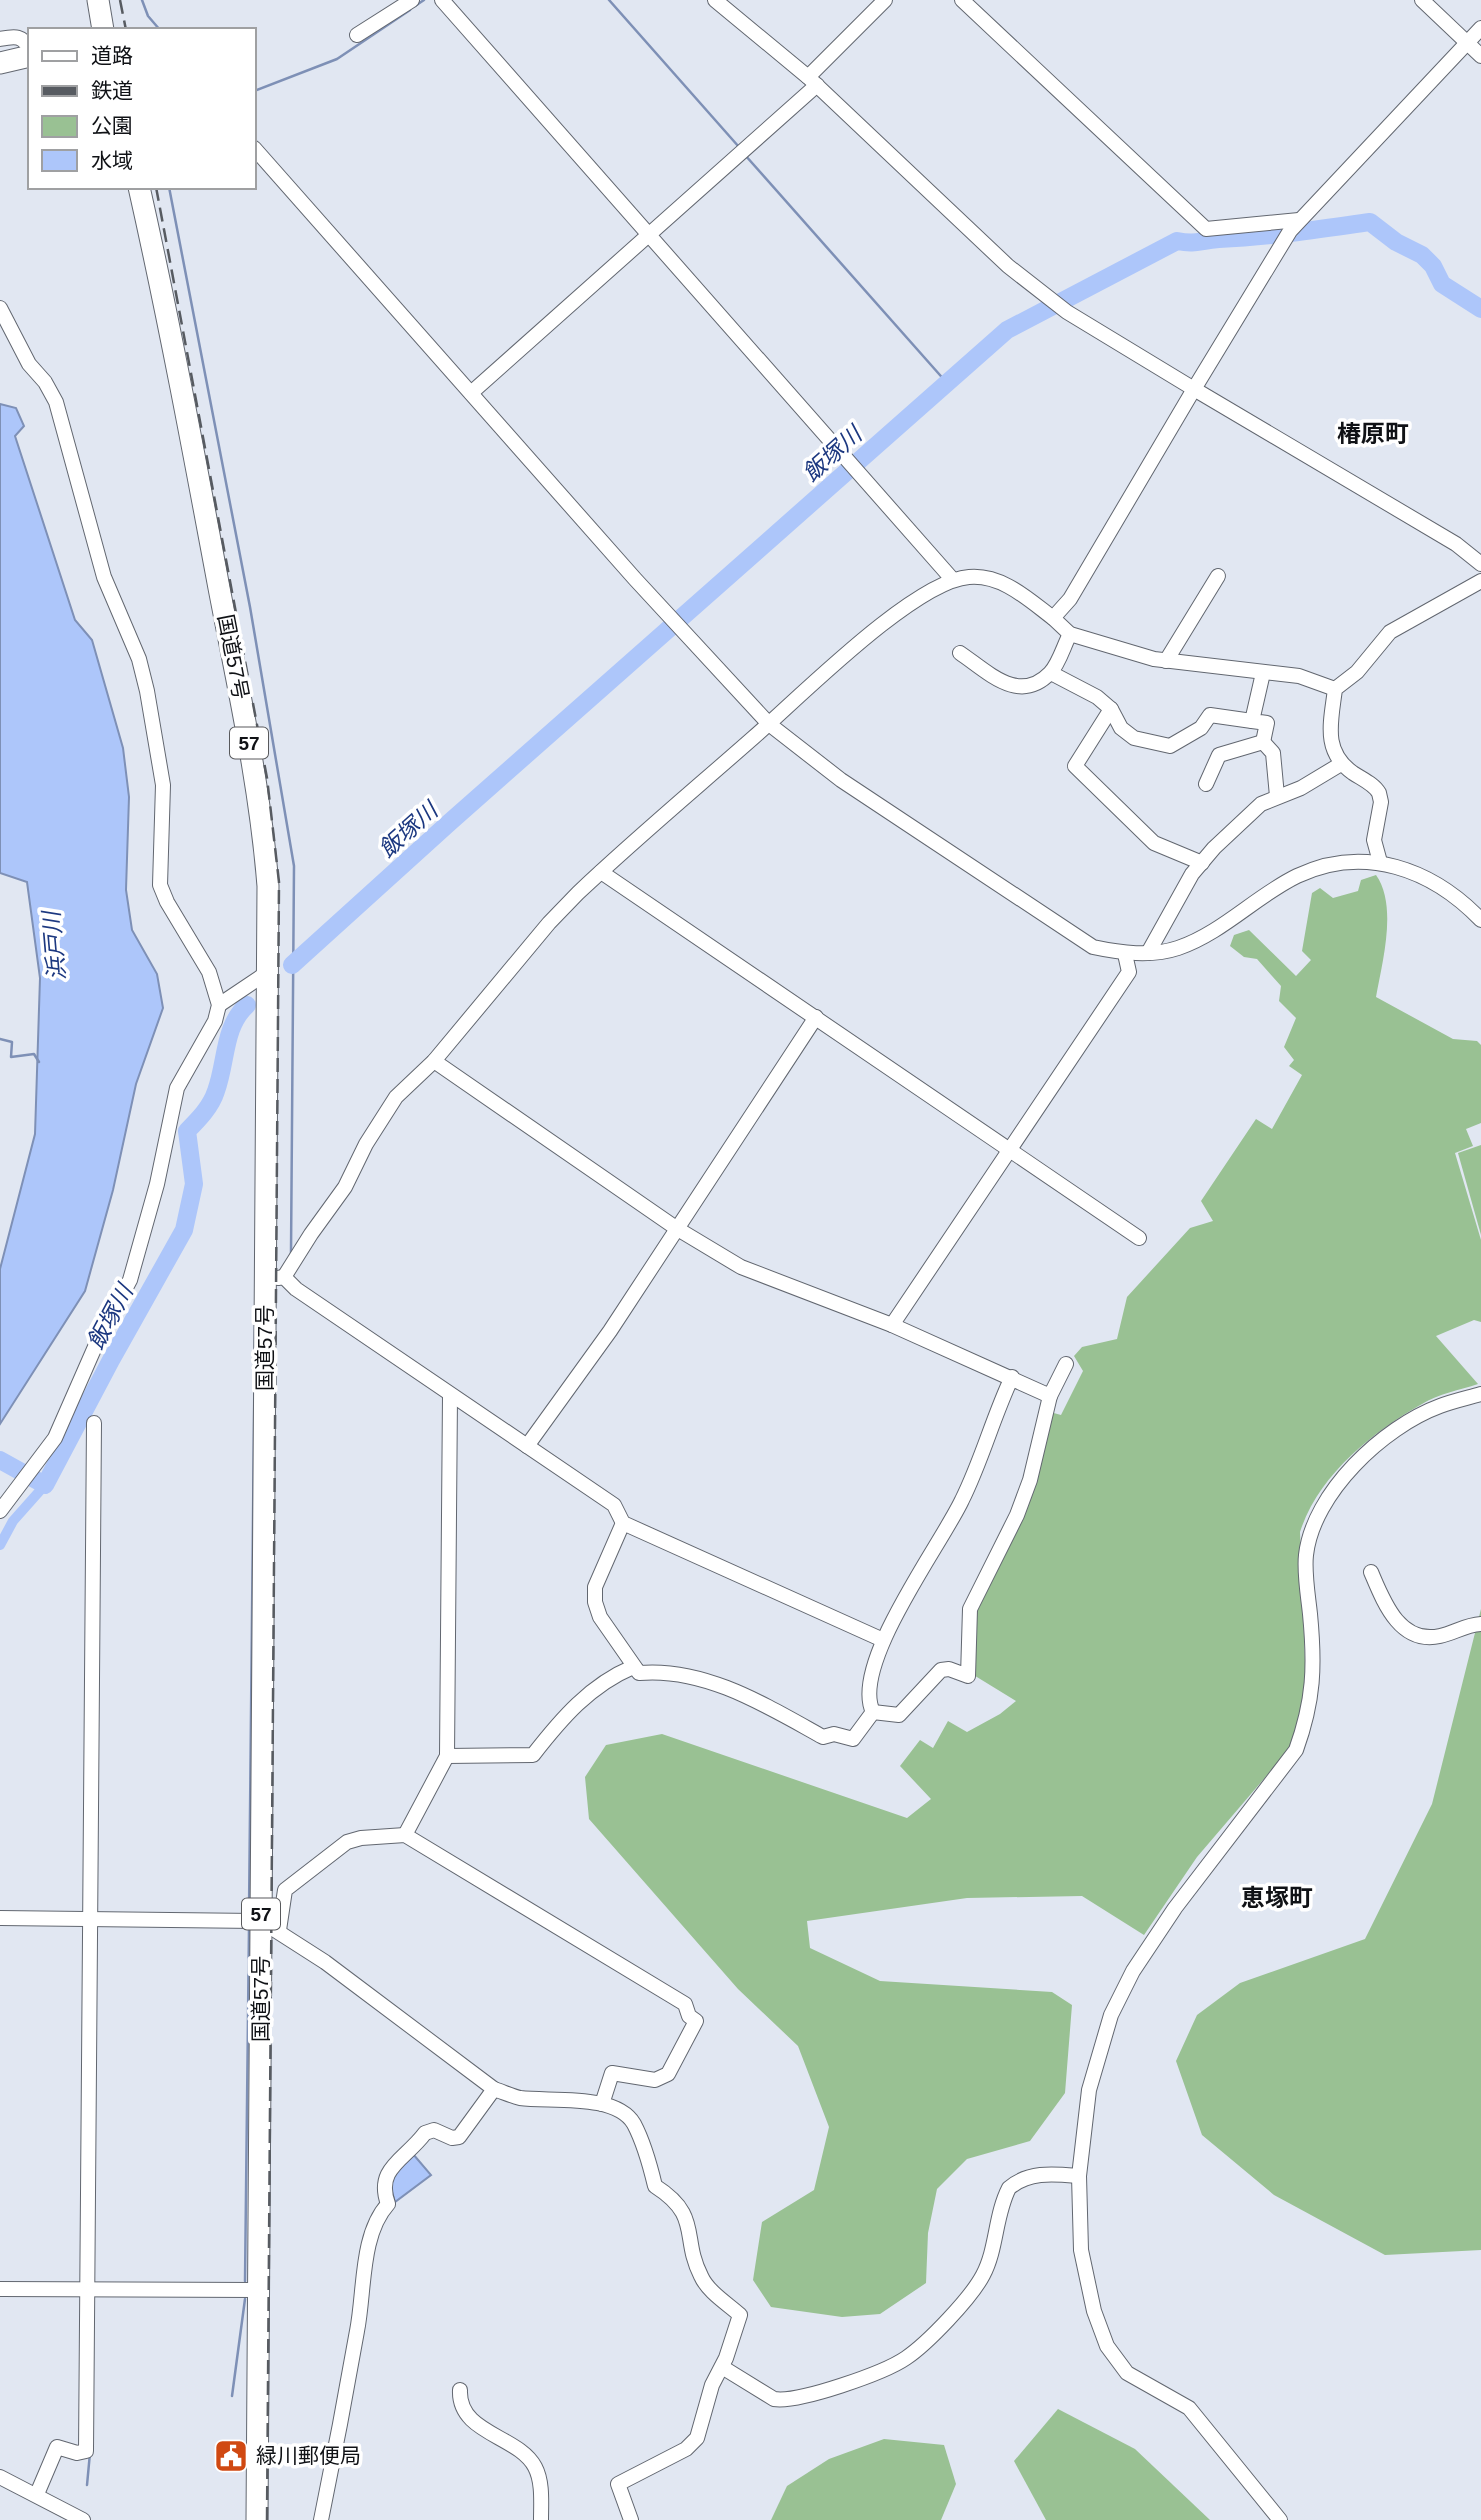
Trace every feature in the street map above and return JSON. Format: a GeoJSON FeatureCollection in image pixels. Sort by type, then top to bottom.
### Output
{"type":"FeatureCollection","features":[{"type":"Feature","properties":{"kind":"highway"},"geometry":{"type":"LineString","coordinates":[[98,0],[103,28]]}},
{"type":"Feature","properties":{"kind":"highway"},"geometry":{"type":"LineString","coordinates":[[0,63],[28,57]]}},
{"type":"Feature","properties":{"kind":"highway","name":"国道57号"},"geometry":{"type":"LineString","coordinates":[[139,189],[182,389],[256,785],[268,886],[275,1278],[270,1925],[259,2290],[257,2520]]}},
{"type":"Feature","properties":{"kind":"street"},"geometry":{"type":"LineString","coordinates":[[357,35],[412,0]]}},
{"type":"Feature","properties":{"kind":"street"},"geometry":{"type":"LineString","coordinates":[[442,0],[953,580]]}},
{"type":"Feature","properties":{"kind":"street"},"geometry":{"type":"LineString","coordinates":[[715,0],[812,81],[1008,266],[1067,312],[1456,544],[1481,564]]}},
{"type":"Feature","properties":{"kind":"street"},"geometry":{"type":"LineString","coordinates":[[471,393],[649,233],[812,81],[885,0]]}},
{"type":"Feature","properties":{"kind":"street"},"geometry":{"type":"LineString","coordinates":[[962,0],[1206,229],[1299,220]]}},
{"type":"Feature","properties":{"kind":"street"},"geometry":{"type":"LineString","coordinates":[[1422,0],[1481,56]]}},
{"type":"Feature","properties":{"kind":"street"},"geometry":{"type":"LineString","coordinates":[[1053,618],[1070,599],[1290,231],[1481,28]]}},
{"type":"Feature","properties":{"kind":"street"},"geometry":{"type":"LineString","coordinates":[[0,39],[16,36],[25,41],[28,53]]}},
{"type":"Feature","properties":{"kind":"street"},"geometry":{"type":"LineString","coordinates":[[256,150],[769,724],[841,780],[1093,947],[1125,954],[1176,949],[1192,942],[1297,876],[1328,864],[1380,862],[1404,868],[1434,881],[1481,920]]}},
{"type":"Feature","properties":{"kind":"street"},"geometry":{"type":"LineString","coordinates":[[0,307],[29,364],[45,382],[56,402],[104,577],[139,659],[163,785],[160,886],[209,972],[219,1005],[215,1021],[177,1088],[157,1184],[130,1280],[98,1340],[55,1438],[0,1511]]}},
{"type":"Feature","properties":{"kind":"street"},"geometry":{"type":"LineString","coordinates":[[1166,662],[1218,576]]}},
{"type":"Feature","properties":{"kind":"street"},"geometry":{"type":"LineString","coordinates":[[883,1640],[623,1522],[614,1505],[296,1289],[275,1278],[345,1188],[375,1128],[396,1097],[434,1061],[549,923],[601,872],[845,653],[937,587],[953,580],[989,578],[1021,593],[1070,634],[1166,662],[1299,676],[1335,689]]}},
{"type":"Feature","properties":{"kind":"street"},"geometry":{"type":"LineString","coordinates":[[1380,862],[1374,840],[1381,802],[1379,793],[1376,788],[1341,764],[1330,741],[1329,719],[1335,689],[1356,672],[1391,632],[1481,581]]}},
{"type":"Feature","properties":{"kind":"street"},"geometry":{"type":"LineString","coordinates":[[960,653],[1013,688],[1028,687],[1051,673],[1070,634]]}},
{"type":"Feature","properties":{"kind":"street"},"geometry":{"type":"LineString","coordinates":[[1051,673],[1097,697],[1111,709],[1121,728],[1134,738],[1170,746],[1201,728],[1210,715],[1267,723],[1263,742]]}},
{"type":"Feature","properties":{"kind":"street"},"geometry":{"type":"LineString","coordinates":[[1252,721],[1263,673]]}},
{"type":"Feature","properties":{"kind":"street"},"geometry":{"type":"LineString","coordinates":[[1111,709],[1076,766],[1154,844],[1202,863]]}},
{"type":"Feature","properties":{"kind":"street"},"geometry":{"type":"LineString","coordinates":[[1206,784],[1219,755],[1263,742]]}},
{"type":"Feature","properties":{"kind":"street"},"geometry":{"type":"LineString","coordinates":[[1263,742],[1273,753],[1277,796]]}},
{"type":"Feature","properties":{"kind":"street"},"geometry":{"type":"LineString","coordinates":[[1147,953],[1202,863],[1261,804],[1301,788],[1341,764]]}},
{"type":"Feature","properties":{"kind":"street"},"geometry":{"type":"LineString","coordinates":[[601,872],[1139,1238]]}},
{"type":"Feature","properties":{"kind":"street"},"geometry":{"type":"LineString","coordinates":[[892,1325],[1129,972],[1125,954]]}},
{"type":"Feature","properties":{"kind":"street"},"geometry":{"type":"LineString","coordinates":[[219,1005],[268,972]]}},
{"type":"Feature","properties":{"kind":"street"},"geometry":{"type":"LineString","coordinates":[[527,1446],[610,1331],[817,1017]]}},
{"type":"Feature","properties":{"kind":"street"},"geometry":{"type":"LineString","coordinates":[[434,1061],[676,1228],[741,1267],[892,1325],[1050,1396]]}},
{"type":"Feature","properties":{"kind":"street"},"geometry":{"type":"LineString","coordinates":[[873,1712],[899,1715],[941,1670],[949,1669],[968,1676],[970,1609],[1017,1515],[1030,1480],[1050,1396],[1066,1364]]}},
{"type":"Feature","properties":{"kind":"street"},"geometry":{"type":"LineString","coordinates":[[873,1712],[869,1702],[883,1640],[961,1502],[1012,1377]]}},
{"type":"Feature","properties":{"kind":"street"},"geometry":{"type":"LineString","coordinates":[[1280,2520],[1189,2408],[1127,2373],[1107,2346],[1094,2311],[1082,2250],[1079,2176],[1089,2090],[1111,2015],[1133,1970],[1175,1908],[1296,1750],[1307,1719],[1314,1683],[1306,1557],[1312,1525],[1323,1502],[1343,1476],[1398,1429],[1438,1406],[1481,1394]]}},
{"type":"Feature","properties":{"kind":"street"},"geometry":{"type":"LineString","coordinates":[[405,1835],[447,1756],[450,1396]]}},
{"type":"Feature","properties":{"kind":"street"},"geometry":{"type":"LineString","coordinates":[[37,2494],[57,2447],[77,2452],[86,2451],[94,1423]]}},
{"type":"Feature","properties":{"kind":"street"},"geometry":{"type":"LineString","coordinates":[[623,1522],[595,1587],[595,1602],[600,1617],[639,1673],[672,1673],[705,1679],[823,1737],[834,1734],[853,1739],[873,1712]]}},
{"type":"Feature","properties":{"kind":"street"},"geometry":{"type":"LineString","coordinates":[[1371,1572],[1392,1618],[1412,1632],[1440,1636],[1469,1625],[1481,1624]]}},
{"type":"Feature","properties":{"kind":"street"},"geometry":{"type":"LineString","coordinates":[[447,1756],[533,1755],[581,1699],[610,1677],[633,1667]]}},
{"type":"Feature","properties":{"kind":"street"},"geometry":{"type":"LineString","coordinates":[[270,1925],[285,1890],[336,1850],[361,1838],[405,1835],[685,2004],[690,2016],[696,2021],[668,2074],[655,2080],[612,2073],[602,2104]]}},
{"type":"Feature","properties":{"kind":"street"},"geometry":{"type":"LineString","coordinates":[[0,1918],[270,1925],[494,2089],[519,2098],[602,2104],[619,2109],[633,2123],[647,2152],[655,2186],[671,2196],[684,2211],[701,2277],[740,2315],[722,2367],[712,2385],[697,2438],[686,2449],[618,2484],[631,2520]]}},
{"type":"Feature","properties":{"kind":"street"},"geometry":{"type":"LineString","coordinates":[[320,2520],[359,2323],[369,2249],[378,2215],[388,2204],[383,2189],[384,2176],[425,2133],[434,2130],[453,2138],[459,2137],[494,2089]]}},
{"type":"Feature","properties":{"kind":"street"},"geometry":{"type":"LineString","coordinates":[[722,2367],[774,2399],[783,2401],[896,2365],[934,2334],[974,2292],[985,2273],[1009,2188],[1018,2180],[1035,2175],[1079,2176]]}},
{"type":"Feature","properties":{"kind":"street"},"geometry":{"type":"LineString","coordinates":[[0,2289],[259,2290]]}},
{"type":"Feature","properties":{"kind":"street"},"geometry":{"type":"LineString","coordinates":[[460,2390],[460,2400],[479,2427],[521,2449],[536,2468],[541,2491],[541,2520]]}},
{"type":"Feature","properties":{"kind":"street"},"geometry":{"type":"LineString","coordinates":[[0,2477],[83,2520]]}},
{"type":"Feature","properties":{"kind":"green space"},"geometry":{"type":"Polygon","coordinates":[[[1376,875],[1383,888],[1387,918],[1376,997],[1453,1039],[1477,1041],[1481,1045],[1481,1123],[1466,1129],[1473,1146],[1455,1153],[1481,1240],[1481,1322],[1474,1320],[1436,1336],[1478,1384],[1442,1395],[1403,1415],[1366,1442],[1333,1474],[1320,1492],[1300,1532],[1306,1688],[1292,1746],[1197,1857],[1144,1935],[1082,1896],[967,1898],[807,1921],[810,1948],[880,1981],[1052,1992],[1072,2005],[1065,2093],[1030,2141],[967,2159],[937,2189],[928,2233],[926,2283],[880,2314],[842,2317],[771,2307],[753,2280],[762,2222],[814,2190],[829,2127],[798,2046],[738,1989],[589,1819],[585,1777],[606,1745],[662,1734],[907,1818],[931,1799],[900,1766],[920,1740],[933,1748],[948,1721],[967,1732],[1000,1714],[1016,1701],[972,1674],[973,1608],[1050,1412],[1061,1415],[1083,1371],[1074,1356],[1082,1347],[1117,1339],[1127,1297],[1190,1228],[1213,1221],[1201,1201],[1256,1119],[1272,1129],[1302,1075],[1289,1066],[1294,1060],[1284,1047],[1296,1018],[1279,1001],[1281,986],[1257,959],[1244,957],[1230,946],[1234,935],[1249,930],[1296,976],[1311,960],[1302,951],[1312,893],[1320,888],[1333,898],[1358,891],[1361,880],[1376,875]]]}},
{"type":"Feature","properties":{"kind":"green space"},"geometry":{"type":"Polygon","coordinates":[[[1481,1145],[1481,1235],[1458,1153],[1481,1145]]]}},
{"type":"Feature","properties":{"kind":"green space"},"geometry":{"type":"Polygon","coordinates":[[[1481,1609],[1481,2250],[1385,2255],[1274,2195],[1202,2135],[1176,2061],[1197,2015],[1240,1983],[1365,1939],[1432,1804],[1481,1609]]]}},
{"type":"Feature","properties":{"kind":"green space"},"geometry":{"type":"Polygon","coordinates":[[[1058,2409],[1135,2449],[1210,2520],[1046,2520],[1014,2461],[1058,2409]]]}},
{"type":"Feature","properties":{"kind":"green space"},"geometry":{"type":"Polygon","coordinates":[[[884,2439],[944,2445],[956,2484],[941,2520],[771,2520],[787,2486],[829,2459],[884,2439]]]}},
{"type":"Feature","properties":{"kind":"water","name":"浜戸川"},"geometry":{"type":"Polygon","coordinates":[[[0,404],[16,408],[24,426],[15,436],[75,620],[92,640],[123,748],[129,797],[126,890],[132,930],[157,974],[163,1008],[136,1084],[113,1190],[85,1291],[0,1424],[0,1269],[35,1134],[40,978],[27,882],[0,873],[0,404]]]}},
{"type":"Feature","properties":{"kind":"water"},"geometry":{"type":"Polygon","coordinates":[[[413,2154],[431,2175],[395,2202],[388,2178],[413,2154]]]}},
{"type":"Feature","properties":{"kind":"waterway"},"geometry":{"type":"LineString","coordinates":[[142,0],[148,16],[158,28]]}},
{"type":"Feature","properties":{"kind":"waterway"},"geometry":{"type":"LineString","coordinates":[[415,6],[424,0]]}},
{"type":"Feature","properties":{"kind":"waterway"},"geometry":{"type":"LineString","coordinates":[[609,0],[739,147]]}},
{"type":"Feature","properties":{"kind":"waterway"},"geometry":{"type":"LineString","coordinates":[[256,90],[337,59],[410,10]]}},
{"type":"Feature","properties":{"kind":"waterway"},"geometry":{"type":"LineString","coordinates":[[745,155],[947,383]]}},
{"type":"Feature","properties":{"kind":"waterway"},"geometry":{"type":"LineString","coordinates":[[169,189],[250,607],[294,866],[291,1253]]}},
{"type":"Feature","properties":{"kind":"waterway","name":"飯塚川"},"geometry":{"type":"LineString","coordinates":[[292,965],[1007,330],[1177,241],[1257,236],[1370,222],[1396,242],[1422,255],[1433,266],[1442,284],[1481,309]]}},
{"type":"Feature","properties":{"kind":"waterway","name":"飯塚川"},"geometry":{"type":"LineString","coordinates":[[0,1460],[45,1485],[184,1230],[194,1184],[187,1131],[204,1113],[214,1097],[230,1034],[239,1014],[247,1005]]}},
{"type":"Feature","properties":{"kind":"waterway"},"geometry":{"type":"LineString","coordinates":[[0,1039],[12,1042],[11,1057],[34,1054],[39,1062]]}},
{"type":"Feature","properties":{"kind":"waterway"},"geometry":{"type":"LineString","coordinates":[[249,1912],[255,1324]]}},
{"type":"Feature","properties":{"kind":"waterway"},"geometry":{"type":"LineString","coordinates":[[0,1545],[13,1521],[45,1485]]}},
{"type":"Feature","properties":{"kind":"waterway"},"geometry":{"type":"LineString","coordinates":[[245,2281],[249,1929]]}},
{"type":"Feature","properties":{"kind":"waterway"},"geometry":{"type":"LineString","coordinates":[[232,2396],[245,2299]]}},
{"type":"Feature","properties":{"kind":"waterway"},"geometry":{"type":"LineString","coordinates":[[87,2485],[90,2453]]}},
{"type":"Feature","properties":{"kind":"railway"},"geometry":{"type":"LineString","coordinates":[[120,0],[126,28]]}},
{"type":"Feature","properties":{"kind":"railway"},"geometry":{"type":"LineString","coordinates":[[156,189],[267,778],[279,882],[267,2520]]}},
{"type":"Feature","properties":{"kind":"place","name":"緑川郵便局"},"geometry":{"type":"Point","coordinates":[231,2456]}},
{"type":"Feature","properties":{"kind":"district","name":"椿原町"},"geometry":{"type":"Point","coordinates":[1373,434]}},
{"type":"Feature","properties":{"kind":"district","name":"恵塚町"},"geometry":{"type":"Point","coordinates":[1277,1898]}}]}
